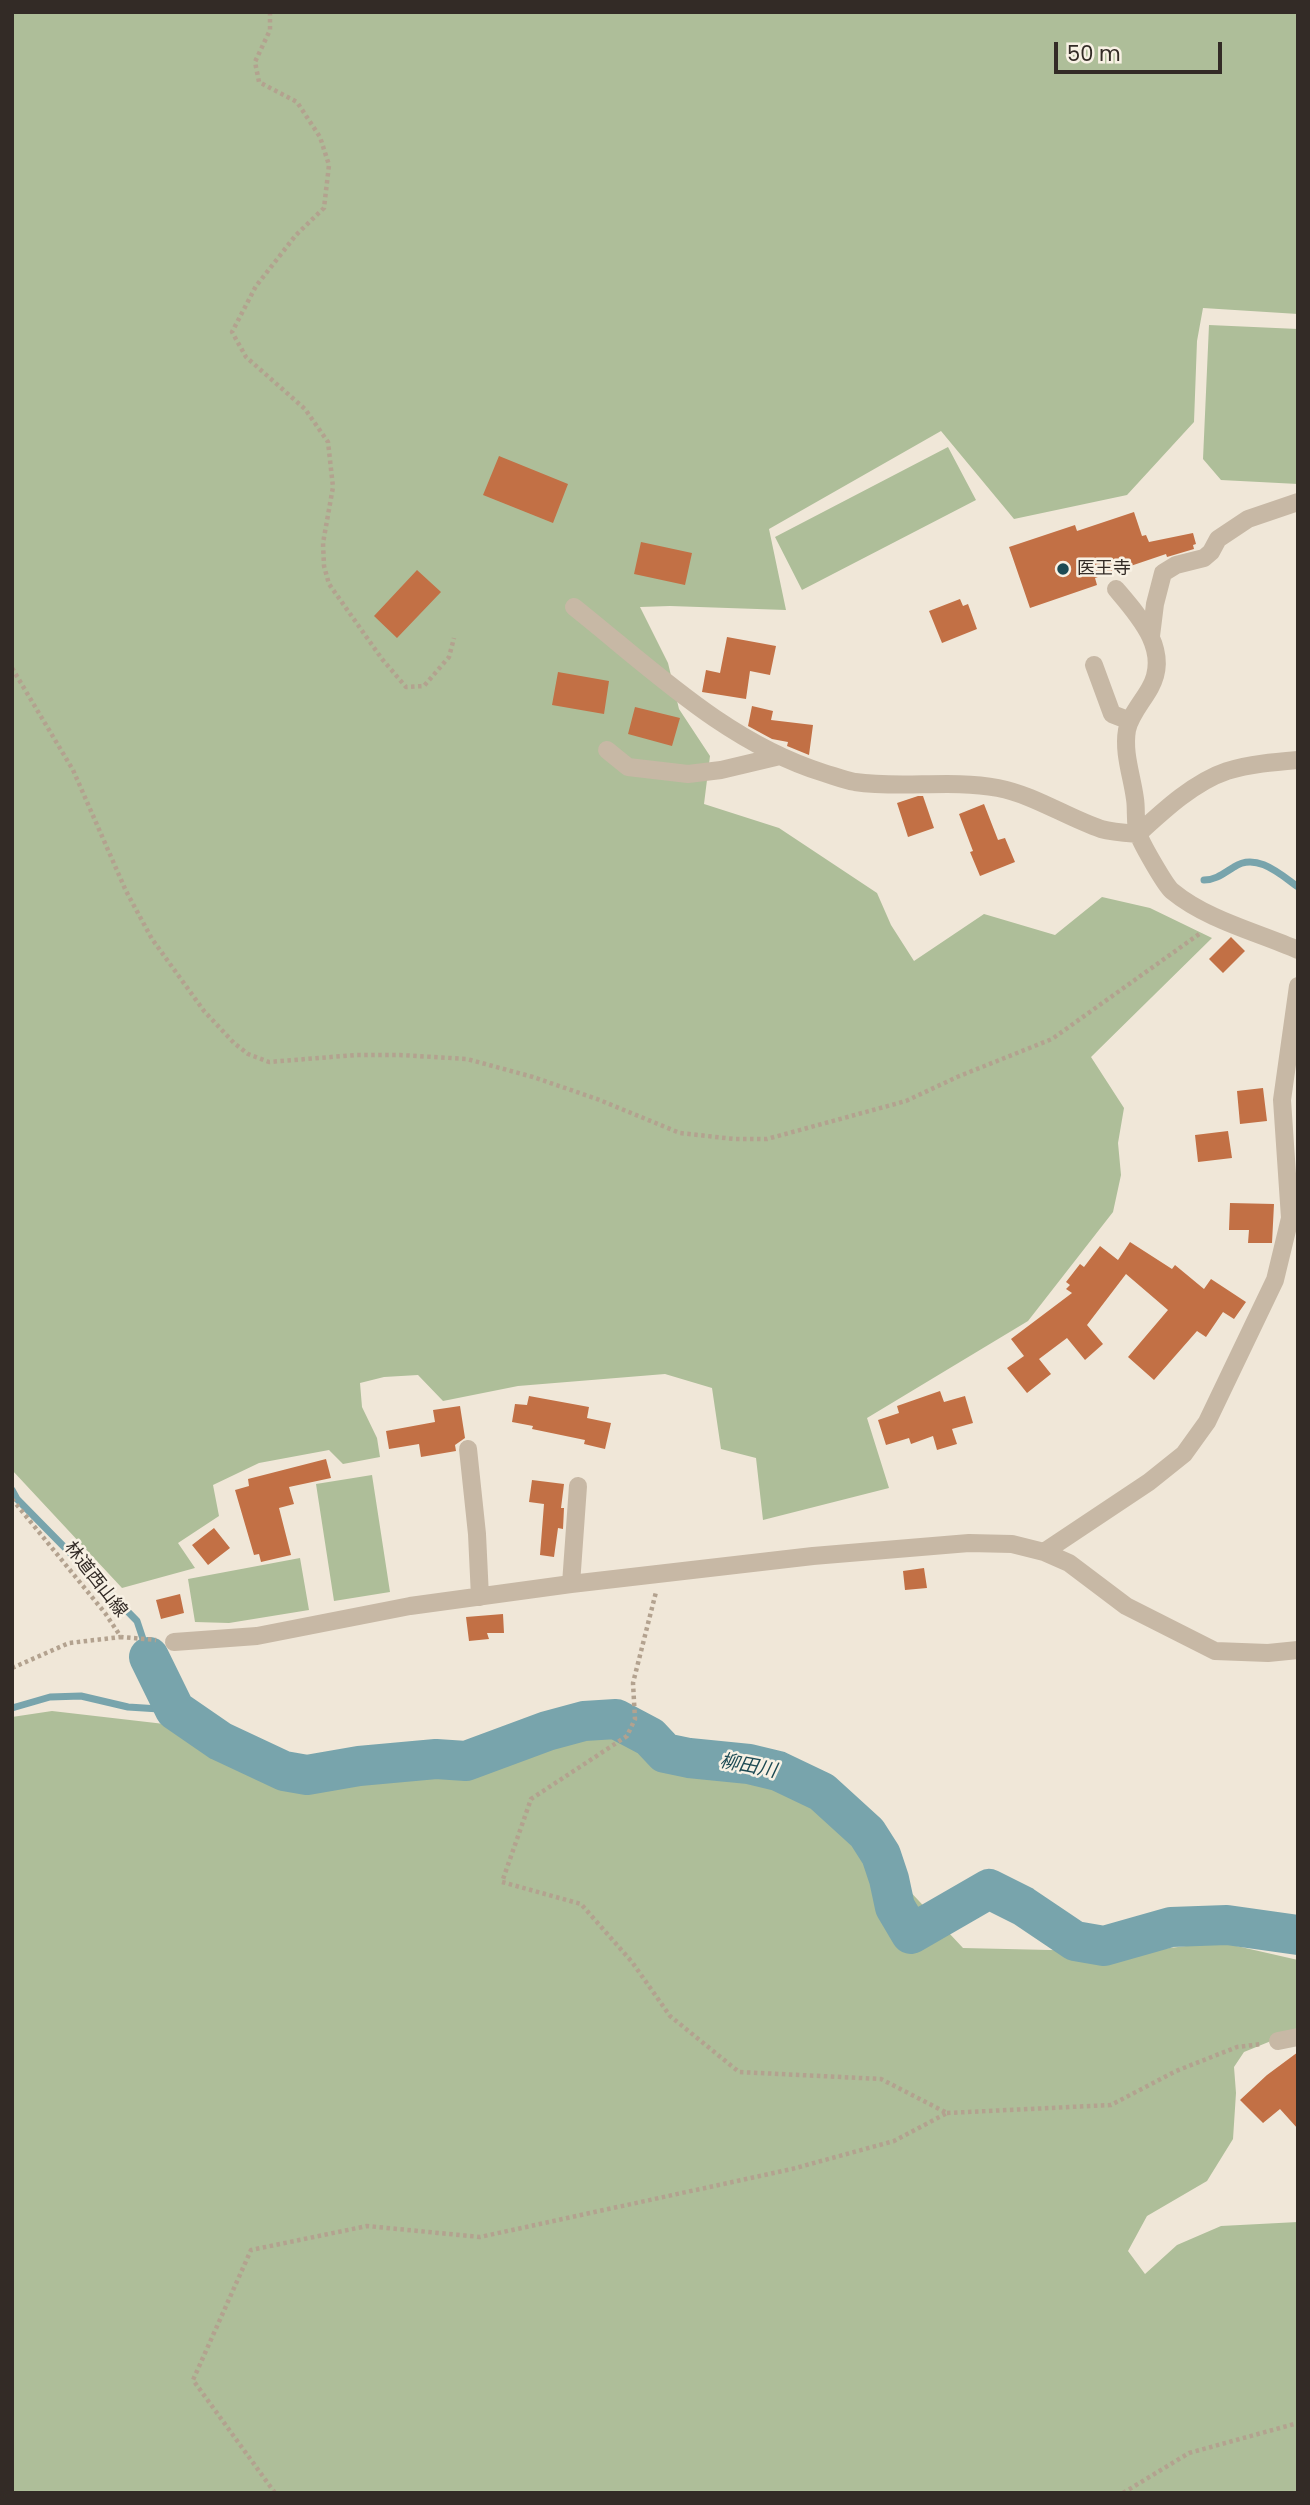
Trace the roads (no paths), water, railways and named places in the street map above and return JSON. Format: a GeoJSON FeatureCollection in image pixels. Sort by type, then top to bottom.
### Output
{"type":"FeatureCollection","features":[{"type":"Feature","properties":{"kind":"street"},"geometry":{"type":"LineString","coordinates":[[1298,502],[1248,519],[1218,539],[1204,558],[1176,565],[1163,573],[1151,636],[1157,671],[1127,728],[1126,748],[1136,800],[1138,834],[1170,890],[1220,919],[1298,950]]}},
{"type":"Feature","properties":{"kind":"street"},"geometry":{"type":"LineString","coordinates":[[1116,589],[1142,620],[1151,636]]}},
{"type":"Feature","properties":{"kind":"street"},"geometry":{"type":"LineString","coordinates":[[573,607],[714,719],[757,746],[803,766],[851,781],[884,785],[958,783],[999,788],[1041,802],[1104,830],[1138,834],[1176,799],[1225,772],[1298,760]]}},
{"type":"Feature","properties":{"kind":"street"},"geometry":{"type":"LineString","coordinates":[[1094,664],[1112,714],[1130,721]]}},
{"type":"Feature","properties":{"kind":"street"},"geometry":{"type":"LineString","coordinates":[[607,750],[628,767],[688,774],[721,770],[779,756]]}},
{"type":"Feature","properties":{"kind":"street"},"geometry":{"type":"LineString","coordinates":[[1044,1552],[1149,1482],[1184,1454],[1207,1422],[1275,1280],[1290,1218],[1282,1100],[1298,986]]}},
{"type":"Feature","properties":{"kind":"street"},"geometry":{"type":"LineString","coordinates":[[468,1450],[477,1534],[480,1597]]}},
{"type":"Feature","properties":{"kind":"street"},"geometry":{"type":"LineString","coordinates":[[571,1584],[578,1486]]}},
{"type":"Feature","properties":{"kind":"street"},"geometry":{"type":"LineString","coordinates":[[174,1642],[257,1636],[410,1605],[571,1584],[813,1556],[970,1544],[1012,1544],[1044,1552],[1069,1563],[1126,1605],[1215,1651],[1268,1653],[1298,1650]]}},
{"type":"Feature","properties":{"kind":"street"},"geometry":{"type":"LineString","coordinates":[[1278,2041],[1298,2037]]}},
{"type":"Feature","properties":{"kind":"waterway"},"geometry":{"type":"LineString","coordinates":[[1204,880],[1216,877],[1242,863],[1251,862],[1267,866],[1298,887]]}},
{"type":"Feature","properties":{"kind":"waterway"},"geometry":{"type":"LineString","coordinates":[[12,1490],[17,1499],[137,1621],[149,1657]]}},
{"type":"Feature","properties":{"kind":"waterway","name":"柳田川"},"geometry":{"type":"LineString","coordinates":[[149,1657],[175,1710],[220,1741],[284,1771],[307,1775],[359,1766],[436,1759],[466,1761],[547,1731],[584,1721],[616,1719],[650,1737],[665,1753],[749,1764],[778,1771],[822,1792],[867,1833],[881,1855],[895,1907],[911,1934],[989,1889],[1023,1906],[1075,1941],[1104,1946],[1171,1927],[1227,1925],[1298,1935]]}},
{"type":"Feature","properties":{"kind":"waterway"},"geometry":{"type":"LineString","coordinates":[[12,1708],[50,1697],[81,1696],[128,1707],[175,1710]]}},
{"type":"Feature","properties":{"kind":"place","name":"医王寺"},"geometry":{"type":"Point","coordinates":[1063,569]}}]}
